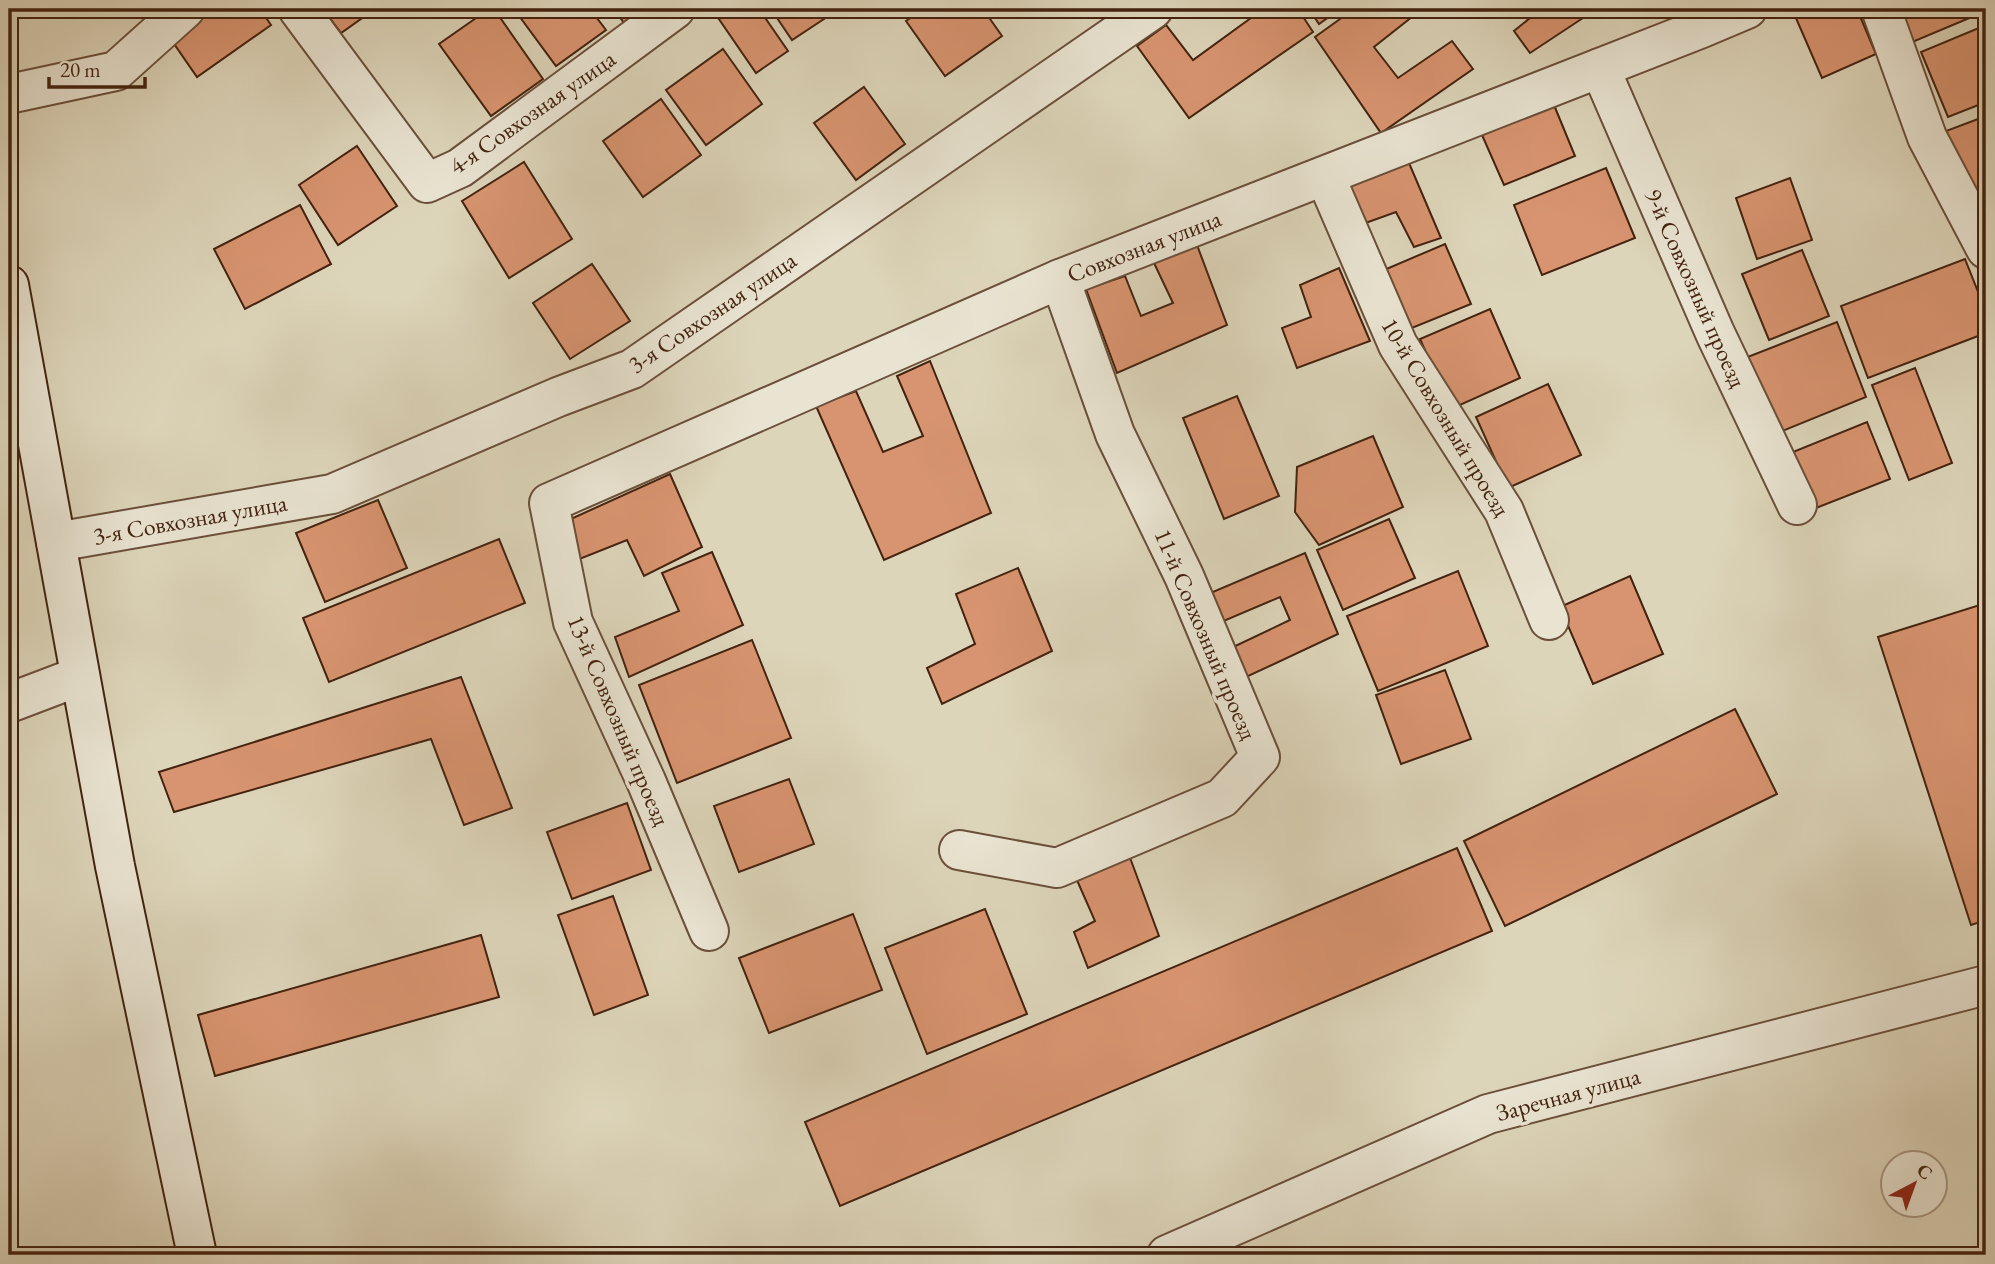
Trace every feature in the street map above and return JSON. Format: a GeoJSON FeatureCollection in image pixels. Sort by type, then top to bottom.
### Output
{"type":"FeatureCollection","features":[{"type":"Feature","properties":{"kind":"street"},"geometry":{"type":"LineString","coordinates":[[9,94],[116,71],[184,9]]}},
{"type":"Feature","properties":{"kind":"street","name":"4-я Совхозная улица"},"geometry":{"type":"LineString","coordinates":[[298,9],[426,183],[460,168],[675,9]]}},
{"type":"Feature","properties":{"kind":"street","name":"3-я Совхозная улица"},"geometry":{"type":"LineString","coordinates":[[56,542],[332,494],[558,397],[632,369],[1153,9]]}},
{"type":"Feature","properties":{"kind":"street","name":"Совхозная улица"},"geometry":{"type":"LineString","coordinates":[[549,503],[1060,279],[1747,9]]}},
{"type":"Feature","properties":{"kind":"street"},"geometry":{"type":"LineString","coordinates":[[1881,9],[1927,137],[1986,249]]}},
{"type":"Feature","properties":{"kind":"street","name":"9-й Совхозный проезд"},"geometry":{"type":"LineString","coordinates":[[1600,68],[1715,333],[1797,505]]}},
{"type":"Feature","properties":{"kind":"street","name":"10-й Совхозный проезд"},"geometry":{"type":"LineString","coordinates":[[1325,176],[1398,345],[1504,511],[1549,620]]}},
{"type":"Feature","properties":{"kind":"street","name":"11-й Совхозный проезд"},"geometry":{"type":"LineString","coordinates":[[959,850],[1057,868],[1222,798],[1259,757],[1184,576],[1115,434],[1060,279]]}},
{"type":"Feature","properties":{"kind":"street"},"geometry":{"type":"LineString","coordinates":[[9,285],[115,866],[197,1255]]}},
{"type":"Feature","properties":{"kind":"street","name":"13-й Совхозный проезд"},"geometry":{"type":"LineString","coordinates":[[549,503],[573,622],[646,781],[709,931]]}},
{"type":"Feature","properties":{"kind":"street"},"geometry":{"type":"LineString","coordinates":[[9,703],[80,676]]}},
{"type":"Feature","properties":{"kind":"street","name":"Заречная улица"},"geometry":{"type":"LineString","coordinates":[[1167,1255],[1488,1114],[1986,985]]}},
{"type":"Feature","properties":{"kind":"building"},"geometry":{"type":"Polygon","coordinates":[[[211,9],[260,9],[271,25],[197,77],[170,38],[211,9]]]}},
{"type":"Feature","properties":{"kind":"building"},"geometry":{"type":"Polygon","coordinates":[[[323,9],[375,9],[341,33],[323,9]]]}},
{"type":"Feature","properties":{"kind":"building"},"geometry":{"type":"Polygon","coordinates":[[[489,9],[494,9],[543,79],[491,116],[439,44],[489,9]]]}},
{"type":"Feature","properties":{"kind":"building"},"geometry":{"type":"Polygon","coordinates":[[[514,9],[590,9],[606,30],[556,66],[514,9]]]}},
{"type":"Feature","properties":{"kind":"building"},"geometry":{"type":"Polygon","coordinates":[[[614,9],[646,9],[624,23],[614,9]]]}},
{"type":"Feature","properties":{"kind":"building"},"geometry":{"type":"Polygon","coordinates":[[[712,9],[759,9],[788,51],[756,73],[712,9]]]}},
{"type":"Feature","properties":{"kind":"building"},"geometry":{"type":"Polygon","coordinates":[[[771,9],[822,9],[827,17],[792,40],[771,9]]]}},
{"type":"Feature","properties":{"kind":"building"},"geometry":{"type":"Polygon","coordinates":[[[923,9],[983,9],[1002,36],[945,76],[906,21],[923,9]]]}},
{"type":"Feature","properties":{"kind":"building"},"geometry":{"type":"Polygon","coordinates":[[[1251,9],[1298,9],[1313,32],[1189,118],[1137,46],[1166,25],[1193,60],[1255,15],[1251,9]]]}},
{"type":"Feature","properties":{"kind":"building"},"geometry":{"type":"Polygon","coordinates":[[[1309,9],[1340,9],[1319,24],[1309,9]]]}},
{"type":"Feature","properties":{"kind":"building"},"geometry":{"type":"Polygon","coordinates":[[[1354,9],[1422,9],[1374,47],[1398,78],[1452,41],[1473,69],[1381,133],[1315,37],[1354,9]]]}},
{"type":"Feature","properties":{"kind":"building"},"geometry":{"type":"Polygon","coordinates":[[[1541,9],[1586,9],[1589,14],[1530,53],[1514,31],[1541,9]]]}},
{"type":"Feature","properties":{"kind":"building"},"geometry":{"type":"Polygon","coordinates":[[[1792,9],[1857,9],[1876,54],[1822,78],[1792,9]]]}},
{"type":"Feature","properties":{"kind":"building"},"geometry":{"type":"Polygon","coordinates":[[[1896,9],[1986,9],[1986,11],[1910,43],[1896,9]]]}},
{"type":"Feature","properties":{"kind":"building"},"geometry":{"type":"Polygon","coordinates":[[[1986,25],[1986,102],[1948,117],[1921,52],[1986,25]]]}},
{"type":"Feature","properties":{"kind":"building"},"geometry":{"type":"Polygon","coordinates":[[[723,49],[762,104],[706,145],[666,90],[723,49]]]}},
{"type":"Feature","properties":{"kind":"building"},"geometry":{"type":"Polygon","coordinates":[[[864,87],[905,144],[856,180],[814,123],[864,87]]]}},
{"type":"Feature","properties":{"kind":"building"},"geometry":{"type":"Polygon","coordinates":[[[661,99],[701,155],[643,197],[603,141],[661,99]]]}},
{"type":"Feature","properties":{"kind":"building"},"geometry":{"type":"Polygon","coordinates":[[[1554,105],[1575,156],[1504,185],[1482,135],[1554,105]]]}},
{"type":"Feature","properties":{"kind":"building"},"geometry":{"type":"Polygon","coordinates":[[[1986,116],[1986,194],[1971,199],[1946,131],[1986,116]]]}},
{"type":"Feature","properties":{"kind":"building"},"geometry":{"type":"Polygon","coordinates":[[[357,146],[397,206],[338,245],[299,185],[357,146]]]}},
{"type":"Feature","properties":{"kind":"building"},"geometry":{"type":"Polygon","coordinates":[[[1406,156],[1441,238],[1414,247],[1396,212],[1360,225],[1340,185],[1406,156]]]}},
{"type":"Feature","properties":{"kind":"building"},"geometry":{"type":"Polygon","coordinates":[[[524,162],[572,239],[509,278],[462,201],[524,162]]]}},
{"type":"Feature","properties":{"kind":"building"},"geometry":{"type":"Polygon","coordinates":[[[1606,168],[1635,238],[1542,275],[1514,205],[1606,168]]]}},
{"type":"Feature","properties":{"kind":"building"},"geometry":{"type":"Polygon","coordinates":[[[1790,178],[1812,240],[1757,259],[1736,198],[1790,178]]]}},
{"type":"Feature","properties":{"kind":"building"},"geometry":{"type":"Polygon","coordinates":[[[300,205],[331,264],[245,309],[214,249],[300,205]]]}},
{"type":"Feature","properties":{"kind":"building"},"geometry":{"type":"Polygon","coordinates":[[[1445,244],[1471,304],[1402,332],[1377,273],[1445,244]]]}},
{"type":"Feature","properties":{"kind":"building"},"geometry":{"type":"Polygon","coordinates":[[[1197,245],[1227,325],[1117,373],[1086,289],[1125,276],[1141,316],[1173,303],[1154,263],[1197,245]]]}},
{"type":"Feature","properties":{"kind":"building"},"geometry":{"type":"Polygon","coordinates":[[[1802,250],[1829,316],[1769,340],[1742,274],[1802,250]]]}},
{"type":"Feature","properties":{"kind":"building"},"geometry":{"type":"Polygon","coordinates":[[[1965,259],[1986,312],[1986,333],[1868,378],[1841,306],[1965,259]]]}},
{"type":"Feature","properties":{"kind":"building"},"geometry":{"type":"Polygon","coordinates":[[[592,264],[630,321],[570,359],[533,303],[592,264]]]}},
{"type":"Feature","properties":{"kind":"building"},"geometry":{"type":"Polygon","coordinates":[[[1339,268],[1370,341],[1297,368],[1282,328],[1311,317],[1300,285],[1339,268]]]}},
{"type":"Feature","properties":{"kind":"building"},"geometry":{"type":"Polygon","coordinates":[[[1490,309],[1520,378],[1451,409],[1420,339],[1490,309]]]}},
{"type":"Feature","properties":{"kind":"building"},"geometry":{"type":"Polygon","coordinates":[[[1837,322],[1866,397],[1775,434],[1745,358],[1837,322]]]}},
{"type":"Feature","properties":{"kind":"building"},"geometry":{"type":"Polygon","coordinates":[[[930,361],[991,513],[884,560],[816,406],[856,391],[883,452],[923,436],[897,376],[930,361]]]}},
{"type":"Feature","properties":{"kind":"building"},"geometry":{"type":"Polygon","coordinates":[[[1915,368],[1952,463],[1909,480],[1872,385],[1915,368]]]}},
{"type":"Feature","properties":{"kind":"building"},"geometry":{"type":"Polygon","coordinates":[[[1548,384],[1581,455],[1508,488],[1476,417],[1548,384]]]}},
{"type":"Feature","properties":{"kind":"building"},"geometry":{"type":"Polygon","coordinates":[[[1237,396],[1279,496],[1224,519],[1183,418],[1237,396]]]}},
{"type":"Feature","properties":{"kind":"building"},"geometry":{"type":"Polygon","coordinates":[[[1867,422],[1890,479],[1811,510],[1788,454],[1867,422]]]}},
{"type":"Feature","properties":{"kind":"building"},"geometry":{"type":"Polygon","coordinates":[[[1373,436],[1403,507],[1319,545],[1295,512],[1297,467],[1373,436]]]}},
{"type":"Feature","properties":{"kind":"building"},"geometry":{"type":"Polygon","coordinates":[[[670,474],[702,547],[644,576],[627,540],[577,560],[562,523],[670,474]]]}},
{"type":"Feature","properties":{"kind":"building"},"geometry":{"type":"Polygon","coordinates":[[[378,500],[407,568],[325,602],[296,533],[378,500]]]}},
{"type":"Feature","properties":{"kind":"building"},"geometry":{"type":"Polygon","coordinates":[[[1389,519],[1415,578],[1343,610],[1317,550],[1389,519]]]}},
{"type":"Feature","properties":{"kind":"building"},"geometry":{"type":"Polygon","coordinates":[[[499,539],[525,603],[329,682],[303,618],[499,539]]]}},
{"type":"Feature","properties":{"kind":"building"},"geometry":{"type":"Polygon","coordinates":[[[712,552],[743,625],[629,677],[615,637],[679,611],[662,573],[712,552]]]}},
{"type":"Feature","properties":{"kind":"building"},"geometry":{"type":"Polygon","coordinates":[[[1305,553],[1338,634],[1244,678],[1231,648],[1290,620],[1280,597],[1219,623],[1208,594],[1305,553]]]}},
{"type":"Feature","properties":{"kind":"building"},"geometry":{"type":"Polygon","coordinates":[[[1018,568],[1052,651],[942,704],[927,668],[975,644],[956,594],[1018,568]]]}},
{"type":"Feature","properties":{"kind":"building"},"geometry":{"type":"Polygon","coordinates":[[[1458,571],[1488,646],[1378,691],[1347,616],[1458,571]]]}},
{"type":"Feature","properties":{"kind":"building"},"geometry":{"type":"Polygon","coordinates":[[[1630,576],[1663,654],[1593,684],[1560,607],[1630,576]]]}},
{"type":"Feature","properties":{"kind":"building"},"geometry":{"type":"Polygon","coordinates":[[[1986,603],[1986,920],[1971,925],[1878,637],[1986,603]]]}},
{"type":"Feature","properties":{"kind":"building"},"geometry":{"type":"Polygon","coordinates":[[[752,640],[791,738],[677,783],[639,685],[752,640]]]}},
{"type":"Feature","properties":{"kind":"building"},"geometry":{"type":"Polygon","coordinates":[[[1445,670],[1471,739],[1401,764],[1376,695],[1445,670]]]}},
{"type":"Feature","properties":{"kind":"building"},"geometry":{"type":"Polygon","coordinates":[[[461,677],[512,808],[464,825],[431,739],[174,812],[159,772],[461,677]]]}},
{"type":"Feature","properties":{"kind":"building"},"geometry":{"type":"Polygon","coordinates":[[[1735,709],[1777,794],[1505,926],[1464,841],[1735,709]]]}},
{"type":"Feature","properties":{"kind":"building"},"geometry":{"type":"Polygon","coordinates":[[[789,779],[814,844],[739,872],[714,806],[789,779]]]}},
{"type":"Feature","properties":{"kind":"building"},"geometry":{"type":"Polygon","coordinates":[[[627,803],[651,870],[572,899],[547,832],[627,803]]]}},
{"type":"Feature","properties":{"kind":"building"},"geometry":{"type":"Polygon","coordinates":[[[1457,848],[1492,931],[840,1206],[805,1122],[1457,848]]]}},
{"type":"Feature","properties":{"kind":"building"},"geometry":{"type":"Polygon","coordinates":[[[1129,855],[1159,936],[1088,968],[1074,932],[1095,921],[1076,878],[1129,855]]]}},
{"type":"Feature","properties":{"kind":"building"},"geometry":{"type":"Polygon","coordinates":[[[613,896],[648,995],[594,1015],[558,915],[613,896]]]}},
{"type":"Feature","properties":{"kind":"building"},"geometry":{"type":"Polygon","coordinates":[[[985,909],[1027,1014],[927,1054],[885,948],[985,909]]]}},
{"type":"Feature","properties":{"kind":"building"},"geometry":{"type":"Polygon","coordinates":[[[853,914],[882,990],[769,1033],[739,958],[853,914]]]}},
{"type":"Feature","properties":{"kind":"building"},"geometry":{"type":"Polygon","coordinates":[[[481,935],[499,997],[215,1076],[198,1015],[481,935]]]}}]}
